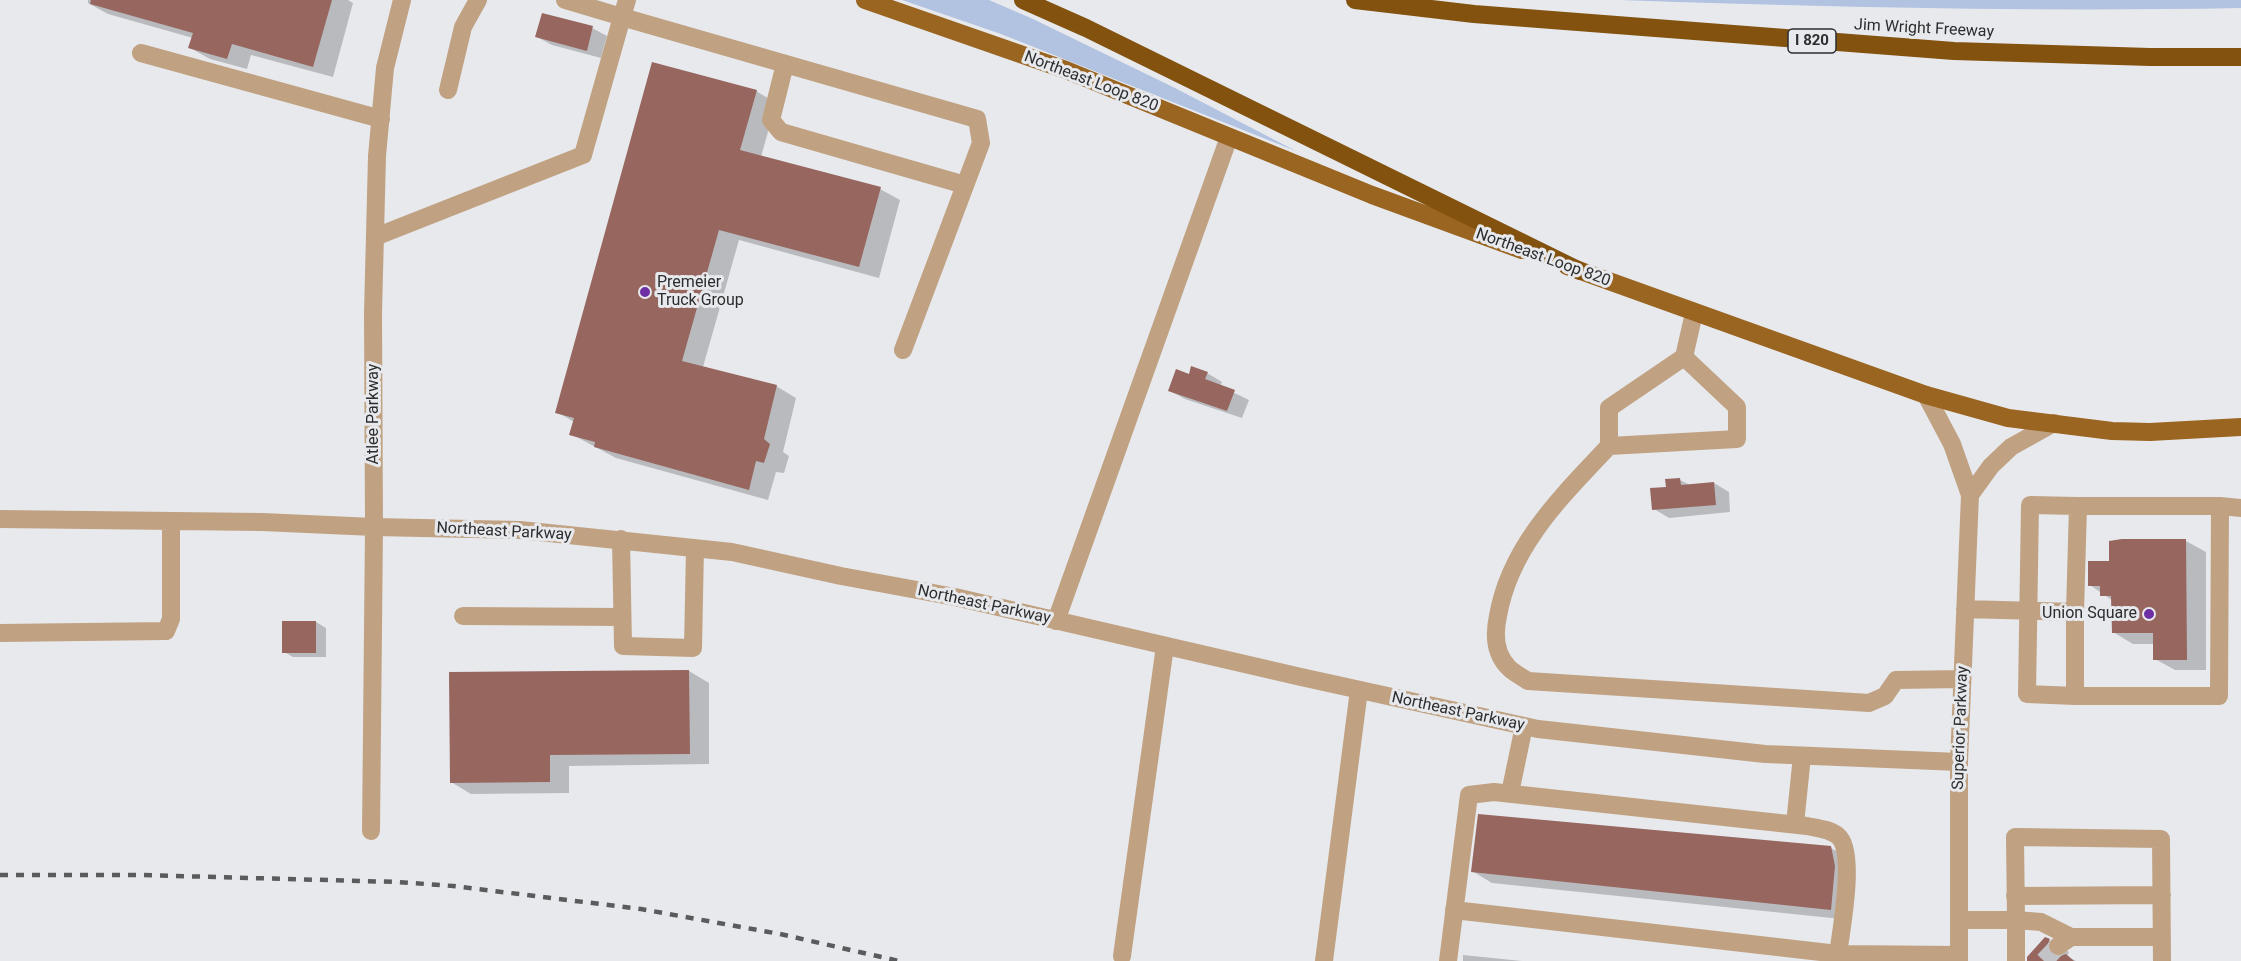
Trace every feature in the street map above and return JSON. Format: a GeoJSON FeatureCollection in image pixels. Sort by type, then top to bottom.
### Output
{"type":"FeatureCollection","features":[{"type":"Feature","properties":{"kind":"highway"},"geometry":{"type":"LineString","coordinates":[[1023,0],[1097,33],[1580,271]]}},
{"type":"Feature","properties":{"kind":"highway","name":"Jim Wright Freeway"},"geometry":{"type":"LineString","coordinates":[[1354,0],[1485,15],[1943,50],[2150,57],[2241,57]]}},
{"type":"Feature","properties":{"kind":"main road","name":"Northeast Loop 820"},"geometry":{"type":"LineString","coordinates":[[865,0],[1066,70],[1372,195],[1926,395],[2008,418],[2112,431],[2150,432],[2241,427]]}},
{"type":"Feature","properties":{"kind":"street","name":"Atlee Parkway"},"geometry":{"type":"LineString","coordinates":[[371,831],[374,527],[373,313],[377,156],[385,68],[402,0]]}},
{"type":"Feature","properties":{"kind":"street"},"geometry":{"type":"LineString","coordinates":[[448,90],[463,27],[478,0]]}},
{"type":"Feature","properties":{"kind":"street"},"geometry":{"type":"LineString","coordinates":[[565,0],[625,9],[785,64],[977,119],[981,143],[903,350]]}},
{"type":"Feature","properties":{"kind":"street"},"geometry":{"type":"LineString","coordinates":[[375,237],[583,155],[625,9]]}},
{"type":"Feature","properties":{"kind":"street"},"geometry":{"type":"LineString","coordinates":[[141,53],[381,119]]}},
{"type":"Feature","properties":{"kind":"street"},"geometry":{"type":"LineString","coordinates":[[785,64],[771,120],[781,132],[965,184]]}},
{"type":"Feature","properties":{"kind":"street"},"geometry":{"type":"LineString","coordinates":[[1056,621],[1229,137]]}},
{"type":"Feature","properties":{"kind":"street"},"geometry":{"type":"LineString","coordinates":[[1694,313],[1684,357],[1609,408],[1609,446],[1533,532],[1512,567],[1501,598],[1495,632],[1498,649],[1508,668],[1528,681],[1869,703],[1885,696],[1896,680],[1962,679]]}},
{"type":"Feature","properties":{"kind":"street"},"geometry":{"type":"LineString","coordinates":[[1609,446],[1737,439],[1737,407],[1684,357]]}},
{"type":"Feature","properties":{"kind":"street"},"geometry":{"type":"LineString","coordinates":[[1926,395],[1952,444],[1970,495]]}},
{"type":"Feature","properties":{"kind":"street"},"geometry":{"type":"LineString","coordinates":[[1970,495],[1991,466],[2011,447],[2054,423]]}},
{"type":"Feature","properties":{"kind":"street","name":"Superior Parkway"},"geometry":{"type":"LineString","coordinates":[[1959,958],[1959,762],[1970,495]]}},
{"type":"Feature","properties":{"kind":"street"},"geometry":{"type":"LineString","coordinates":[[2220,506],[2219,696],[2026,694],[2030,505],[2220,506],[2241,507]]}},
{"type":"Feature","properties":{"kind":"street"},"geometry":{"type":"LineString","coordinates":[[2075,696],[2078,506]]}},
{"type":"Feature","properties":{"kind":"street","name":"Northeast Parkway"},"geometry":{"type":"LineString","coordinates":[[0,519],[262,522],[520,530],[732,552],[841,576],[955,597],[1524,726],[1598,737],[1802,756],[1959,762]]}},
{"type":"Feature","properties":{"kind":"street"},"geometry":{"type":"LineString","coordinates":[[0,633],[165,631],[171,619],[171,521]]}},
{"type":"Feature","properties":{"kind":"street"},"geometry":{"type":"LineString","coordinates":[[621,539],[623,646],[693,648],[695,548]]}},
{"type":"Feature","properties":{"kind":"street"},"geometry":{"type":"LineString","coordinates":[[1965,609],[2075,612]]}},
{"type":"Feature","properties":{"kind":"street"},"geometry":{"type":"LineString","coordinates":[[463,616],[622,617]]}},
{"type":"Feature","properties":{"kind":"street"},"geometry":{"type":"LineString","coordinates":[[1122,956],[1165,646]]}},
{"type":"Feature","properties":{"kind":"street"},"geometry":{"type":"LineString","coordinates":[[1324,961],[1359,690]]}},
{"type":"Feature","properties":{"kind":"street"},"geometry":{"type":"LineString","coordinates":[[1510,793],[1524,726]]}},
{"type":"Feature","properties":{"kind":"street"},"geometry":{"type":"LineString","coordinates":[[1795,824],[1802,756]]}},
{"type":"Feature","properties":{"kind":"street"},"geometry":{"type":"LineString","coordinates":[[1448,961],[1469,795],[1494,792],[1822,828],[1838,836],[1846,846],[1848,865],[1837,958]]}},
{"type":"Feature","properties":{"kind":"street"},"geometry":{"type":"LineString","coordinates":[[2016,961],[2015,837],[2161,839],[2162,961]]}},
{"type":"Feature","properties":{"kind":"street"},"geometry":{"type":"LineString","coordinates":[[2015,896],[2162,895]]}},
{"type":"Feature","properties":{"kind":"street"},"geometry":{"type":"LineString","coordinates":[[1454,910],[1837,958],[1959,958]]}},
{"type":"Feature","properties":{"kind":"street"},"geometry":{"type":"LineString","coordinates":[[1959,920],[2041,921],[2065,942],[2162,937]]}},
{"type":"Feature","properties":{"kind":"shaded area"},"geometry":{"type":"Polygon","coordinates":[[[902,0],[989,0],[1175,88],[1296,151],[1001,34],[902,0]]]}},
{"type":"Feature","properties":{"kind":"shaded area"},"geometry":{"type":"Polygon","coordinates":[[[1619,0],[2241,0],[2241,8],[1930,8],[1619,0]]]}},
{"type":"Feature","properties":{"kind":"building"},"geometry":{"type":"Polygon","coordinates":[[[91,0],[332,0],[313,67],[232,44],[227,59],[188,48],[193,33],[90,4],[91,0]]]}},
{"type":"Feature","properties":{"kind":"building"},"geometry":{"type":"Polygon","coordinates":[[[542,13],[593,26],[587,51],[535,37],[542,13]]]}},
{"type":"Feature","properties":{"kind":"building","name":"Premeier Truck Group"},"geometry":{"type":"Polygon","coordinates":[[[652,62],[757,90],[740,150],[881,187],[859,267],[719,230],[682,361],[777,385],[764,439],[770,444],[764,463],[756,461],[749,490],[594,447],[595,442],[569,435],[574,418],[555,413],[652,62]]]}},
{"type":"Feature","properties":{"kind":"building"},"geometry":{"type":"Polygon","coordinates":[[[1191,366],[1208,372],[1205,379],[1235,390],[1227,411],[1168,391],[1176,369],[1189,374],[1191,366]]]}},
{"type":"Feature","properties":{"kind":"building"},"geometry":{"type":"Polygon","coordinates":[[[1680,478],[1681,485],[1714,482],[1716,505],[1652,510],[1650,488],[1666,487],[1665,479],[1680,478]]]}},
{"type":"Feature","properties":{"kind":"building","name":"Union Square"},"geometry":{"type":"Polygon","coordinates":[[[2186,539],[2187,660],[2153,660],[2153,633],[2112,633],[2111,596],[2100,596],[2100,586],[2088,586],[2088,561],[2109,561],[2109,541],[2186,539]]]}},
{"type":"Feature","properties":{"kind":"building"},"geometry":{"type":"Polygon","coordinates":[[[282,621],[316,621],[316,653],[282,653],[282,621]]]}},
{"type":"Feature","properties":{"kind":"building"},"geometry":{"type":"Polygon","coordinates":[[[689,670],[690,754],[550,755],[550,782],[450,783],[449,672],[689,670]]]}},
{"type":"Feature","properties":{"kind":"building"},"geometry":{"type":"Polygon","coordinates":[[[1478,814],[1831,846],[1835,866],[1831,910],[1471,872],[1478,814]]]}},
{"type":"Feature","properties":{"kind":"building"},"geometry":{"type":"Polygon","coordinates":[[[2045,937],[2050,939],[2047,946],[2049,953],[2058,957],[2066,954],[2074,961],[2027,961],[2027,957],[2045,937]]]}},
{"type":"Feature","properties":{"kind":"tunnel"},"geometry":{"type":"LineString","coordinates":[[2044,961],[2058,946]]}},
{"type":"Feature","properties":{"kind":"railway"},"geometry":{"type":"LineString","coordinates":[[0,875],[141,875],[398,882],[453,886],[641,909],[780,934],[899,961]]}},
{"type":"Feature","properties":{"kind":"place","name":"Premeier Truck Group"},"geometry":{"type":"Point","coordinates":[645,292]}},
{"type":"Feature","properties":{"kind":"place","name":"Union Square"},"geometry":{"type":"Point","coordinates":[2149,614]}}]}
